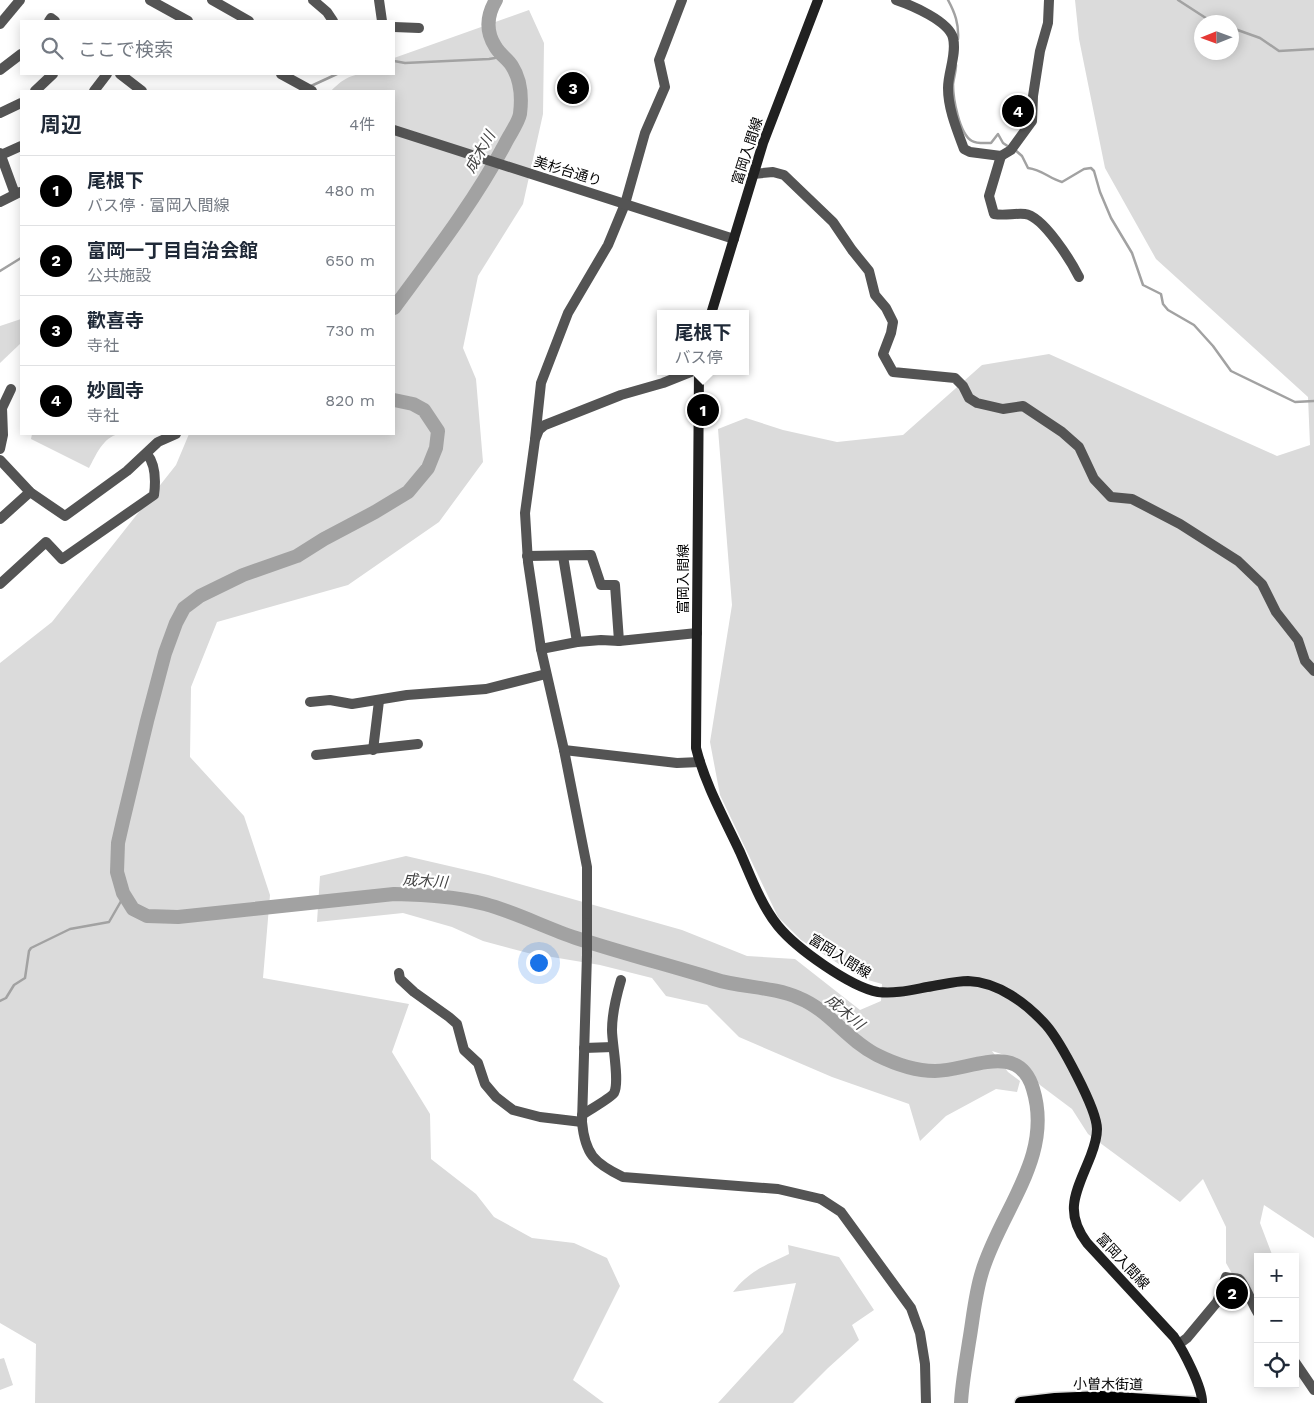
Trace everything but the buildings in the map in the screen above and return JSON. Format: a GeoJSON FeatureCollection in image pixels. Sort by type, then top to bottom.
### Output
{"type":"FeatureCollection","features":[{"type":"Feature","properties":{"kind":"main road","name":"富岡入間線"},"geometry":{"type":"LineString","coordinates":[[713,310],[753,174],[818,0]]}},
{"type":"Feature","properties":{"kind":"main road","name":"富岡入間線"},"geometry":{"type":"LineString","coordinates":[[699,375],[695,734],[700,762],[716,802],[768,912],[787,936],[798,946],[840,976],[869,990],[880,992],[908,991],[954,982],[980,982],[1014,997],[1045,1024],[1054,1035],[1070,1064],[1094,1112],[1096,1122],[1095,1140],[1075,1197],[1074,1209],[1078,1231],[1166,1327],[1179,1344],[1200,1389],[1202,1403]]}},
{"type":"Feature","properties":{"kind":"main road","name":"小曽木街道"},"geometry":{"type":"LineString","coordinates":[[1021,1403],[1055,1399],[1194,1403]]}},
{"type":"Feature","properties":{"kind":"street"},"geometry":{"type":"LineString","coordinates":[[0,24],[20,0]]}},
{"type":"Feature","properties":{"kind":"street"},"geometry":{"type":"LineString","coordinates":[[150,0],[186,20]]}},
{"type":"Feature","properties":{"kind":"street"},"geometry":{"type":"LineString","coordinates":[[212,0],[247,20]]}},
{"type":"Feature","properties":{"kind":"street"},"geometry":{"type":"LineString","coordinates":[[313,0],[327,12],[332,20]]}},
{"type":"Feature","properties":{"kind":"street"},"geometry":{"type":"LineString","coordinates":[[379,0],[382,20]]}},
{"type":"Feature","properties":{"kind":"street"},"geometry":{"type":"LineString","coordinates":[[682,0],[659,60],[665,87],[644,133],[625,204],[608,245],[568,313],[541,383],[525,513],[527,556],[541,648],[564,750],[587,867],[582,1118],[584,1140],[591,1155],[604,1168],[623,1177],[778,1189],[821,1199],[841,1212],[911,1308],[920,1333],[925,1364],[926,1403]]}},
{"type":"Feature","properties":{"kind":"street"},"geometry":{"type":"LineString","coordinates":[[896,0],[931,17],[947,28],[953,38],[953,59],[948,90],[953,119],[964,149],[970,152],[1001,156]]}},
{"type":"Feature","properties":{"kind":"street"},"geometry":{"type":"LineString","coordinates":[[1049,0],[1048,23],[1040,51],[1033,96],[1032,121],[1012,148],[1001,156],[989,196],[994,214],[1025,214],[1035,217],[1069,258],[1079,277]]}},
{"type":"Feature","properties":{"kind":"street"},"geometry":{"type":"LineString","coordinates":[[395,27],[419,28]]}},
{"type":"Feature","properties":{"kind":"street"},"geometry":{"type":"LineString","coordinates":[[0,70],[20,55]]}},
{"type":"Feature","properties":{"kind":"street"},"geometry":{"type":"LineString","coordinates":[[36,90],[51,75]]}},
{"type":"Feature","properties":{"kind":"street"},"geometry":{"type":"LineString","coordinates":[[95,90],[106,75]]}},
{"type":"Feature","properties":{"kind":"street"},"geometry":{"type":"LineString","coordinates":[[121,75],[141,90]]}},
{"type":"Feature","properties":{"kind":"street"},"geometry":{"type":"LineString","coordinates":[[283,75],[310,90]]}},
{"type":"Feature","properties":{"kind":"street"},"geometry":{"type":"LineString","coordinates":[[0,113],[20,103]]}},
{"type":"Feature","properties":{"kind":"street","name":"美杉台通り"},"geometry":{"type":"LineString","coordinates":[[395,130],[734,238]]}},
{"type":"Feature","properties":{"kind":"street"},"geometry":{"type":"LineString","coordinates":[[0,202],[18,193],[0,154],[20,146]]}},
{"type":"Feature","properties":{"kind":"street"},"geometry":{"type":"LineString","coordinates":[[753,174],[773,172],[784,175],[832,222],[869,271],[875,295],[886,308],[893,322],[883,354],[893,372],[955,378],[969,398],[977,403],[1003,409],[1023,406],[1062,432],[1079,447],[1094,479],[1111,497],[1132,499],[1180,524],[1238,561],[1262,584],[1276,612],[1298,640],[1305,661],[1314,671]]}},
{"type":"Feature","properties":{"kind":"street"},"geometry":{"type":"LineString","coordinates":[[535,440],[539,430],[553,422],[620,395],[663,383],[683,375]]}},
{"type":"Feature","properties":{"kind":"street"},"geometry":{"type":"LineString","coordinates":[[0,449],[3,435],[2,408],[11,389]]}},
{"type":"Feature","properties":{"kind":"street"},"geometry":{"type":"LineString","coordinates":[[2,466],[30,492],[65,516],[128,471],[158,442],[174,435]]}},
{"type":"Feature","properties":{"kind":"street"},"geometry":{"type":"LineString","coordinates":[[0,584],[46,542],[62,559],[154,495],[156,479],[152,460],[147,454]]}},
{"type":"Feature","properties":{"kind":"street"},"geometry":{"type":"LineString","coordinates":[[0,519],[30,492]]}},
{"type":"Feature","properties":{"kind":"street"},"geometry":{"type":"LineString","coordinates":[[527,556],[591,555],[601,585],[615,585],[619,641]]}},
{"type":"Feature","properties":{"kind":"street"},"geometry":{"type":"LineString","coordinates":[[563,556],[577,642]]}},
{"type":"Feature","properties":{"kind":"street"},"geometry":{"type":"LineString","coordinates":[[541,648],[577,642],[619,641],[697,633]]}},
{"type":"Feature","properties":{"kind":"street"},"geometry":{"type":"LineString","coordinates":[[310,702],[330,700],[352,704],[407,695],[486,689],[546,674]]}},
{"type":"Feature","properties":{"kind":"street"},"geometry":{"type":"LineString","coordinates":[[373,750],[379,701]]}},
{"type":"Feature","properties":{"kind":"street"},"geometry":{"type":"LineString","coordinates":[[316,755],[418,744]]}},
{"type":"Feature","properties":{"kind":"street"},"geometry":{"type":"LineString","coordinates":[[564,750],[677,763],[700,762]]}},
{"type":"Feature","properties":{"kind":"street"},"geometry":{"type":"LineString","coordinates":[[399,973],[400,979],[414,992],[456,1024],[464,1050],[478,1063],[485,1084],[496,1097],[513,1110],[540,1117],[582,1118],[594,1105],[610,1098],[615,1092],[616,1069],[612,1018],[621,980]]}},
{"type":"Feature","properties":{"kind":"street"},"geometry":{"type":"LineString","coordinates":[[584,1048],[613,1047]]}},
{"type":"Feature","properties":{"kind":"street"},"geometry":{"type":"LineString","coordinates":[[1179,1344],[1217,1302],[1226,1277],[1238,1279],[1243,1283],[1254,1306]]}},
{"type":"Feature","properties":{"kind":"street"},"geometry":{"type":"LineString","coordinates":[[1299,1368],[1314,1390]]}},
{"type":"Feature","properties":{"kind":"shaded area"},"geometry":{"type":"Polygon","coordinates":[[[1075,0],[1314,0],[1314,1238],[1264,1205],[1260,1223],[1271,1253],[1254,1253],[1254,1306],[1250,1305],[1226,1263],[1226,1227],[1203,1179],[1180,1202],[1088,1134],[1072,1109],[1040,1085],[1017,1059],[992,1051],[1008,1072],[1020,1081],[1017,1092],[996,1089],[946,1116],[920,1141],[909,1104],[832,1077],[739,1037],[707,1005],[666,996],[652,978],[600,965],[528,953],[483,941],[452,927],[403,913],[317,922],[320,876],[406,856],[488,875],[682,930],[747,956],[795,959],[860,1010],[881,1001],[882,984],[861,978],[801,940],[778,917],[720,795],[710,742],[732,605],[718,429],[746,418],[783,430],[837,442],[903,435],[982,365],[1049,354],[1277,456],[1310,445],[1308,397],[1156,259],[1105,168],[1079,39],[1075,0]]]}},
{"type":"Feature","properties":{"kind":"shaded area"},"geometry":{"type":"Polygon","coordinates":[[[529,10],[544,43],[543,114],[523,204],[478,276],[463,348],[476,379],[483,462],[439,522],[348,585],[217,622],[191,687],[190,757],[244,816],[270,895],[263,978],[409,1004],[392,1052],[430,1114],[431,1159],[476,1194],[494,1217],[532,1238],[574,1243],[607,1258],[620,1286],[573,1380],[604,1403],[35,1403],[36,1344],[0,1323],[0,663],[52,622],[176,465],[189,435],[395,435],[395,90],[332,90],[346,79],[356,75],[395,75],[395,58],[529,10]]]}},
{"type":"Feature","properties":{"kind":"shaded area"},"geometry":{"type":"Polygon","coordinates":[[[20,319],[20,344],[0,363],[0,326],[20,319]]]}},
{"type":"Feature","properties":{"kind":"shaded area"},"geometry":{"type":"Polygon","coordinates":[[[32,435],[116,435],[104,443],[89,468],[31,439],[32,435]]]}},
{"type":"Feature","properties":{"kind":"shaded area"},"geometry":{"type":"Polygon","coordinates":[[[788,1245],[839,1257],[874,1310],[852,1325],[859,1340],[793,1403],[718,1403],[783,1332],[796,1283],[733,1292],[745,1279],[765,1265],[789,1254],[788,1245]]]}},
{"type":"Feature","properties":{"kind":"shaded area"},"geometry":{"type":"Polygon","coordinates":[[[4,1358],[13,1385],[0,1390],[0,1359],[4,1358]]]}},
{"type":"Feature","properties":{"kind":"waterway","name":"成木川"},"geometry":{"type":"LineString","coordinates":[[395,307],[467,207],[493,166],[519,118],[521,95],[515,71],[497,49],[490,34],[489,17],[496,0]]}},
{"type":"Feature","properties":{"kind":"waterway"},"geometry":{"type":"LineString","coordinates":[[948,0],[956,19],[958,39]]}},
{"type":"Feature","properties":{"kind":"waterway"},"geometry":{"type":"LineString","coordinates":[[1178,0],[1201,15]]}},
{"type":"Feature","properties":{"kind":"waterway"},"geometry":{"type":"LineString","coordinates":[[1239,30],[1260,38],[1279,51],[1314,49]]}},
{"type":"Feature","properties":{"kind":"waterway"},"geometry":{"type":"LineString","coordinates":[[395,61],[405,63],[489,59],[495,58],[500,52]]}},
{"type":"Feature","properties":{"kind":"waterway"},"geometry":{"type":"LineString","coordinates":[[956,65],[953,84],[954,98],[960,124],[967,137],[979,143],[991,143],[998,134],[1003,143],[1009,147]]}},
{"type":"Feature","properties":{"kind":"waterway"},"geometry":{"type":"LineString","coordinates":[[311,86],[335,75]]}},
{"type":"Feature","properties":{"kind":"waterway"},"geometry":{"type":"LineString","coordinates":[[1014,149],[1022,156],[1028,168],[1038,170],[1062,182],[1084,169],[1091,168],[1094,171],[1100,192],[1111,218],[1132,253],[1143,285],[1161,294],[1163,304],[1168,310],[1194,325],[1213,346],[1231,371],[1295,402],[1314,401]]}},
{"type":"Feature","properties":{"kind":"waterway"},"geometry":{"type":"LineString","coordinates":[[0,271],[20,259]]}},
{"type":"Feature","properties":{"kind":"waterway","name":"成木川"},"geometry":{"type":"LineString","coordinates":[[395,400],[413,404],[424,410],[438,431],[436,448],[428,468],[408,492],[297,556],[243,575],[200,596],[184,608],[176,623],[165,653],[118,843],[117,872],[123,893],[133,909],[147,916],[178,917],[394,894],[440,896],[474,901],[508,911],[565,934],[610,949],[724,982],[789,994],[810,1003],[856,1041],[877,1055],[905,1066],[935,1071],[992,1062],[1005,1062],[1017,1066],[1026,1074],[1033,1089],[1038,1114],[1036,1138],[1031,1161],[990,1249],[982,1272],[965,1365],[961,1403]]}},
{"type":"Feature","properties":{"kind":"waterway"},"geometry":{"type":"LineString","coordinates":[[0,1001],[6,998],[14,985],[25,978],[31,948],[70,929],[109,922],[124,896]]}},
{"type":"Feature","properties":{"kind":"place","name":"歡喜寺"},"geometry":{"type":"Point","coordinates":[573,88]}},
{"type":"Feature","properties":{"kind":"place","name":"妙圓寺"},"geometry":{"type":"Point","coordinates":[1018,111]}},
{"type":"Feature","properties":{"kind":"place","name":"尾根下"},"geometry":{"type":"Point","coordinates":[703,410]}},
{"type":"Feature","properties":{"kind":"place","name":"富岡一丁目自治会館"},"geometry":{"type":"Point","coordinates":[1232,1293]}}]}
